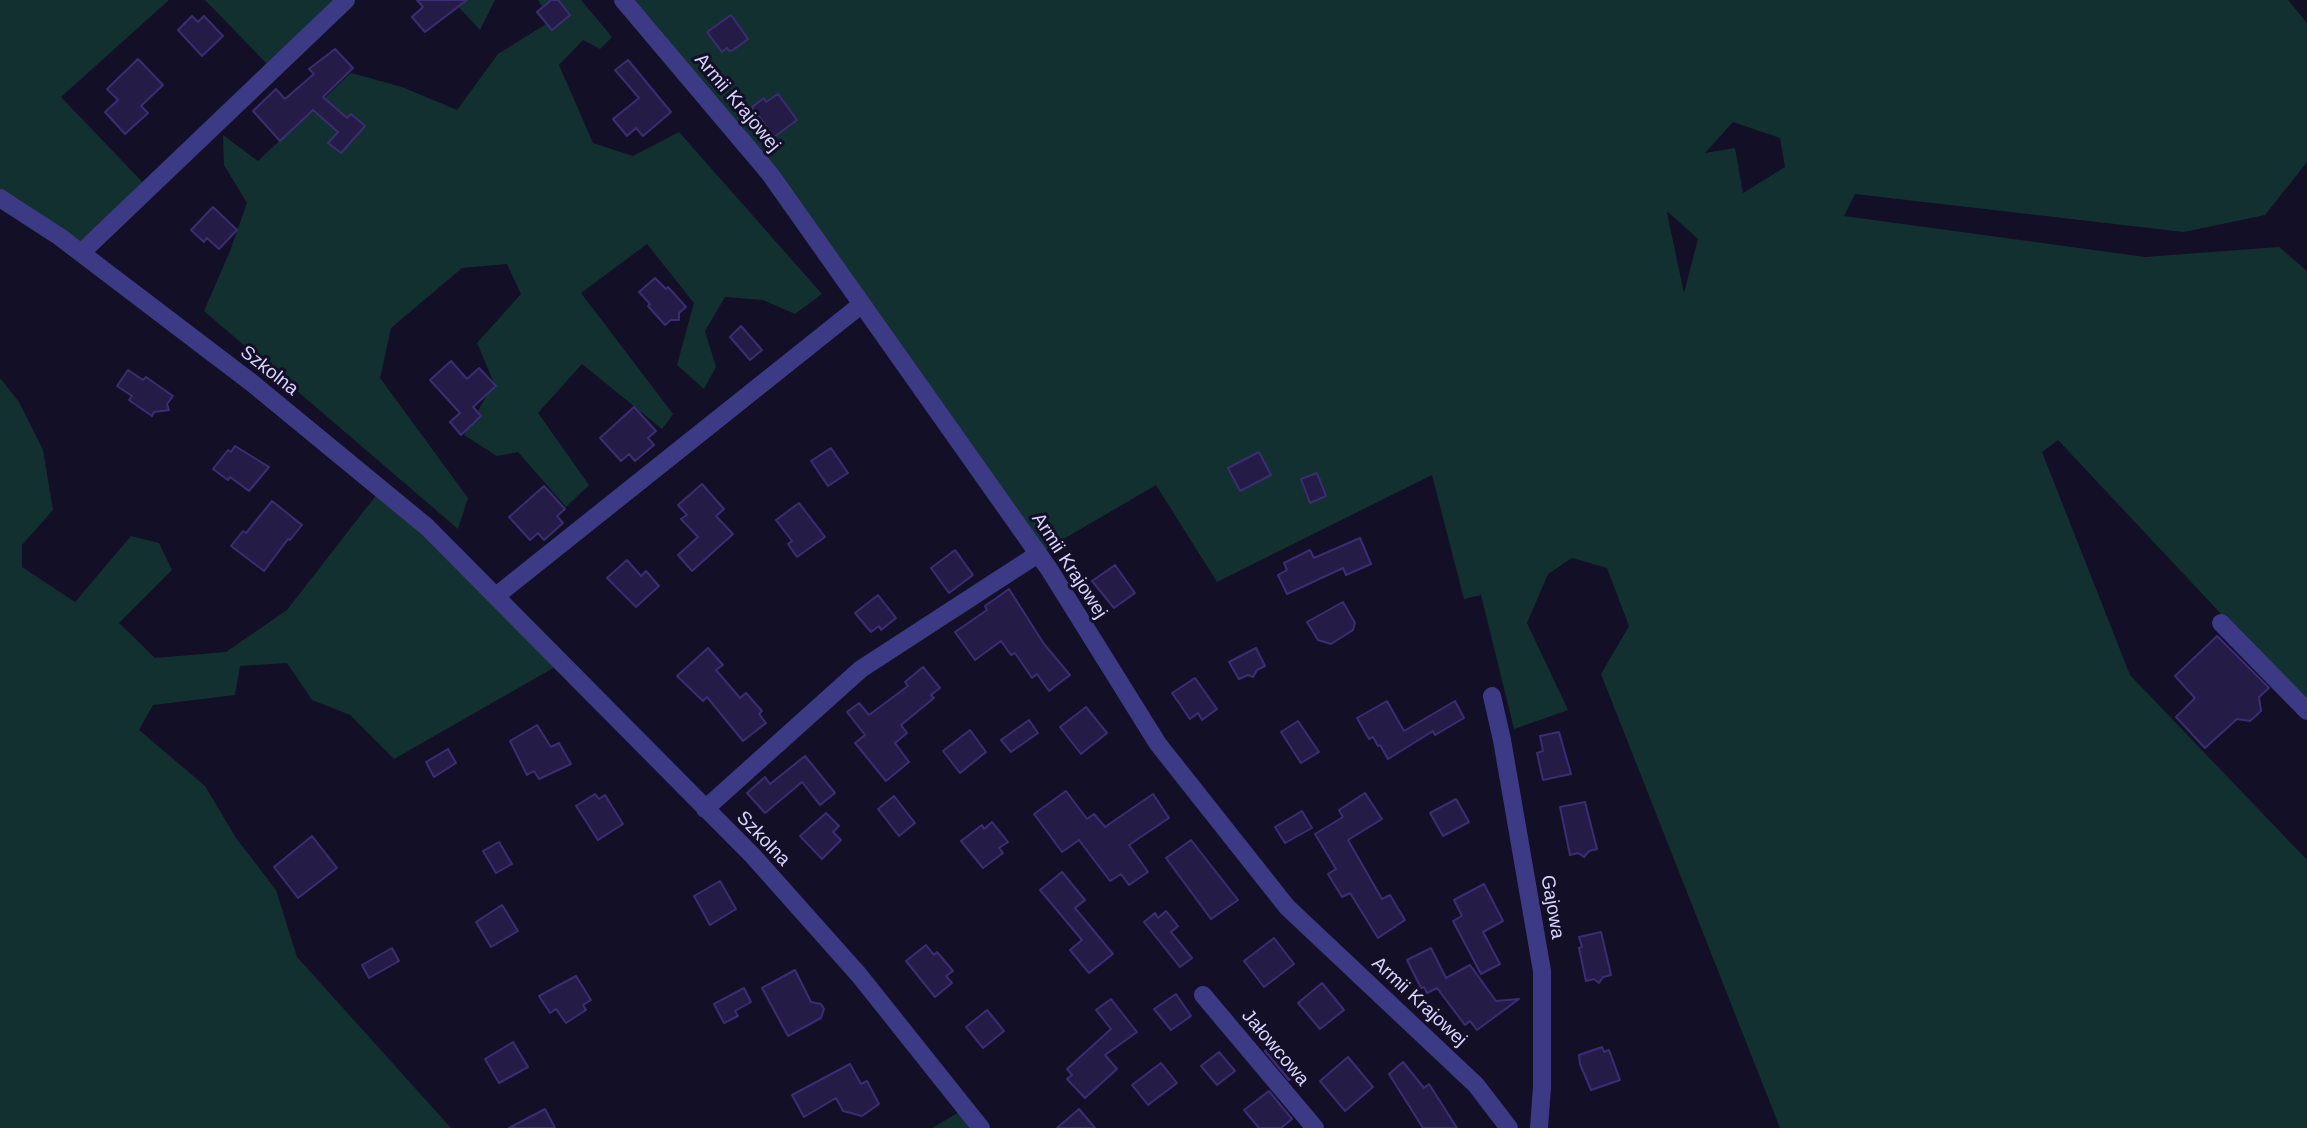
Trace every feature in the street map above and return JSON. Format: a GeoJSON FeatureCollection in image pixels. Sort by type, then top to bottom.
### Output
{"type":"FeatureCollection","features":[{"type":"Feature","properties":{"kind":"street"},"geometry":{"type":"LineString","coordinates":[[81,253],[346,0]]}},
{"type":"Feature","properties":{"kind":"street","name":"Armii Krajowej"},"geometry":{"type":"LineString","coordinates":[[623,0],[770,174],[1038,554],[1158,744],[1287,907],[1476,1085],[1509,1128]]}},
{"type":"Feature","properties":{"kind":"street","name":"Szkolna"},"geometry":{"type":"LineString","coordinates":[[0,198],[81,253],[252,383],[418,520],[753,856],[859,975],[981,1128]]}},
{"type":"Feature","properties":{"kind":"street"},"geometry":{"type":"LineString","coordinates":[[496,596],[862,304]]}},
{"type":"Feature","properties":{"kind":"street"},"geometry":{"type":"LineString","coordinates":[[705,809],[861,669],[1038,554]]}},
{"type":"Feature","properties":{"kind":"street"},"geometry":{"type":"LineString","coordinates":[[2221,623],[2307,711]]}},
{"type":"Feature","properties":{"kind":"street","name":"Gajowa"},"geometry":{"type":"LineString","coordinates":[[1492,696],[1542,971],[1542,1087],[1539,1128]]}},
{"type":"Feature","properties":{"kind":"street","name":"Jałowcowa"},"geometry":{"type":"LineString","coordinates":[[1203,995],[1315,1128]]}},
{"type":"Feature","properties":{"kind":"green space"},"geometry":{"type":"Polygon","coordinates":[[[0,0],[169,0],[61,97],[149,189],[81,253],[0,200],[0,0]]]}},
{"type":"Feature","properties":{"kind":"green space"},"geometry":{"type":"Polygon","coordinates":[[[205,0],[346,0],[273,70],[205,0]]]}},
{"type":"Feature","properties":{"kind":"green space"},"geometry":{"type":"Polygon","coordinates":[[[452,0],[495,0],[480,30],[452,0]]]}},
{"type":"Feature","properties":{"kind":"green space"},"geometry":{"type":"Polygon","coordinates":[[[538,0],[581,0],[612,37],[600,49],[583,40],[559,65],[593,143],[633,156],[679,132],[822,294],[795,314],[763,300],[725,297],[705,331],[716,367],[704,389],[677,365],[694,303],[647,244],[581,293],[673,414],[662,429],[582,364],[538,413],[589,485],[566,507],[518,452],[497,456],[464,435],[494,383],[477,343],[521,294],[507,264],[462,268],[391,328],[380,378],[468,498],[458,529],[204,311],[247,203],[224,165],[223,135],[258,161],[351,73],[402,87],[457,110],[498,54],[551,21],[538,0]]]}},
{"type":"Feature","properties":{"kind":"green space"},"geometry":{"type":"Polygon","coordinates":[[[622,0],[2288,0],[2307,23],[2307,162],[2265,215],[2184,232],[1855,194],[1844,216],[2145,257],[2279,247],[2307,271],[2307,700],[2223,616],[2058,440],[2042,452],[2130,675],[2307,860],[2307,1128],[1780,1128],[1601,674],[1629,626],[1607,568],[1572,558],[1548,574],[1527,623],[1568,710],[1514,729],[1481,595],[1464,599],[1432,475],[1217,582],[1156,485],[1038,554],[770,174],[622,0]],[[1733,122],[1705,153],[1735,148],[1743,193],[1785,167],[1780,138],[1733,122]],[[1667,213],[1684,293],[1698,239],[1667,213]]]}},
{"type":"Feature","properties":{"kind":"green space"},"geometry":{"type":"Polygon","coordinates":[[[0,378],[19,402],[43,450],[53,510],[22,545],[22,567],[75,602],[131,536],[159,543],[172,570],[119,623],[155,658],[226,652],[287,610],[381,489],[562,663],[394,759],[350,715],[312,700],[287,663],[240,666],[235,695],[153,705],[139,730],[205,786],[236,838],[276,890],[297,957],[451,1128],[0,1128],[0,378]]]}},
{"type":"Feature","properties":{"kind":"green space"},"geometry":{"type":"Polygon","coordinates":[[[966,1108],[981,1128],[932,1128],[966,1108]]]}},
{"type":"Feature","properties":{"kind":"building"},"geometry":{"type":"Polygon","coordinates":[[[417,0],[467,0],[425,32],[412,17],[423,7],[417,0]]]}},
{"type":"Feature","properties":{"kind":"building"},"geometry":{"type":"Polygon","coordinates":[[[551,0],[558,0],[570,15],[552,30],[537,12],[551,0]]]}},
{"type":"Feature","properties":{"kind":"building"},"geometry":{"type":"Polygon","coordinates":[[[731,15],[748,39],[733,50],[729,51],[727,48],[722,52],[707,32],[731,15]]]}},
{"type":"Feature","properties":{"kind":"building"},"geometry":{"type":"Polygon","coordinates":[[[192,16],[198,22],[204,16],[223,36],[202,56],[178,30],[192,16]]]}},
{"type":"Feature","properties":{"kind":"building"},"geometry":{"type":"Polygon","coordinates":[[[335,49],[353,68],[323,97],[347,118],[351,114],[365,126],[341,153],[328,143],[338,132],[313,110],[280,141],[253,111],[276,89],[285,99],[314,74],[309,69],[335,49]]]}},
{"type":"Feature","properties":{"kind":"building"},"geometry":{"type":"Polygon","coordinates":[[[138,59],[163,85],[141,106],[148,113],[125,134],[105,112],[118,100],[107,89],[138,59]]]}},
{"type":"Feature","properties":{"kind":"building"},"geometry":{"type":"Polygon","coordinates":[[[628,60],[671,112],[643,136],[636,128],[627,136],[613,119],[639,98],[615,70],[628,60]]]}},
{"type":"Feature","properties":{"kind":"building"},"geometry":{"type":"Polygon","coordinates":[[[778,94],[797,120],[774,137],[752,107],[764,98],[766,102],[778,94]]]}},
{"type":"Feature","properties":{"kind":"building"},"geometry":{"type":"Polygon","coordinates":[[[213,207],[237,230],[219,249],[207,238],[204,242],[191,230],[213,207]]]}},
{"type":"Feature","properties":{"kind":"building"},"geometry":{"type":"Polygon","coordinates":[[[655,278],[666,289],[668,287],[686,307],[679,313],[679,320],[671,320],[665,325],[639,292],[655,278]]]}},
{"type":"Feature","properties":{"kind":"building"},"geometry":{"type":"Polygon","coordinates":[[[741,326],[762,350],[750,360],[730,337],[741,326]]]}},
{"type":"Feature","properties":{"kind":"building"},"geometry":{"type":"Polygon","coordinates":[[[451,361],[467,379],[479,368],[496,386],[473,407],[481,416],[461,435],[450,422],[460,413],[430,380],[451,361]]]}},
{"type":"Feature","properties":{"kind":"building"},"geometry":{"type":"Polygon","coordinates":[[[128,370],[143,380],[146,377],[173,396],[167,404],[169,410],[154,412],[152,416],[129,400],[132,396],[117,386],[128,370]]]}},
{"type":"Feature","properties":{"kind":"building"},"geometry":{"type":"Polygon","coordinates":[[[634,407],[656,431],[648,438],[654,445],[635,461],[629,454],[621,461],[600,438],[634,407]]]}},
{"type":"Feature","properties":{"kind":"building"},"geometry":{"type":"Polygon","coordinates":[[[235,446],[269,467],[249,491],[213,469],[228,450],[231,452],[235,446]]]}},
{"type":"Feature","properties":{"kind":"building"},"geometry":{"type":"Polygon","coordinates":[[[831,448],[848,473],[828,486],[811,461],[831,448]]]}},
{"type":"Feature","properties":{"kind":"building"},"geometry":{"type":"Polygon","coordinates":[[[1259,452],[1271,475],[1240,491],[1228,468],[1259,452]]]}},
{"type":"Feature","properties":{"kind":"building"},"geometry":{"type":"Polygon","coordinates":[[[1317,473],[1326,496],[1310,503],[1301,479],[1317,473]]]}},
{"type":"Feature","properties":{"kind":"building"},"geometry":{"type":"Polygon","coordinates":[[[702,484],[724,509],[716,516],[733,534],[692,571],[678,555],[698,537],[681,519],[687,515],[678,505],[702,484]]]}},
{"type":"Feature","properties":{"kind":"building"},"geometry":{"type":"Polygon","coordinates":[[[544,486],[565,509],[557,516],[563,523],[544,540],[538,533],[530,540],[509,517],[544,486]]]}},
{"type":"Feature","properties":{"kind":"building"},"geometry":{"type":"Polygon","coordinates":[[[272,501],[302,525],[264,571],[231,546],[243,531],[246,533],[272,501]]]}},
{"type":"Feature","properties":{"kind":"building"},"geometry":{"type":"Polygon","coordinates":[[[799,503],[825,537],[797,557],[788,544],[792,541],[776,520],[799,503]]]}},
{"type":"Feature","properties":{"kind":"building"},"geometry":{"type":"Polygon","coordinates":[[[1360,538],[1371,564],[1346,575],[1343,568],[1287,594],[1278,575],[1287,570],[1284,563],[1310,550],[1314,558],[1360,538]]]}},
{"type":"Feature","properties":{"kind":"building"},"geometry":{"type":"Polygon","coordinates":[[[955,550],[973,575],[949,593],[931,568],[955,550]]]}},
{"type":"Feature","properties":{"kind":"building"},"geometry":{"type":"Polygon","coordinates":[[[627,560],[641,576],[646,571],[659,586],[636,607],[607,578],[627,560]]]}},
{"type":"Feature","properties":{"kind":"building"},"geometry":{"type":"Polygon","coordinates":[[[1115,565],[1135,593],[1114,608],[1092,581],[1115,565]]]}},
{"type":"Feature","properties":{"kind":"building"},"geometry":{"type":"Polygon","coordinates":[[[1009,589],[1044,644],[1070,675],[1049,691],[1037,674],[1032,678],[1015,653],[1011,655],[1001,641],[975,660],[955,632],[987,610],[985,606],[1009,589]]]}},
{"type":"Feature","properties":{"kind":"building"},"geometry":{"type":"Polygon","coordinates":[[[878,595],[896,618],[881,630],[879,626],[871,632],[855,613],[878,595]]]}},
{"type":"Feature","properties":{"kind":"building"},"geometry":{"type":"Polygon","coordinates":[[[1343,602],[1355,623],[1353,630],[1331,644],[1318,640],[1307,622],[1343,602]]]}},
{"type":"Feature","properties":{"kind":"building"},"geometry":{"type":"Polygon","coordinates":[[[2217,636],[2269,688],[2259,697],[2261,711],[2250,721],[2237,719],[2205,748],[2176,717],[2195,698],[2175,676],[2217,636]]]}},
{"type":"Feature","properties":{"kind":"building"},"geometry":{"type":"Polygon","coordinates":[[[708,648],[723,665],[716,670],[740,698],[746,693],[762,711],[759,714],[766,723],[743,741],[707,697],[703,701],[677,676],[708,648]]]}},
{"type":"Feature","properties":{"kind":"building"},"geometry":{"type":"Polygon","coordinates":[[[1256,648],[1265,666],[1257,670],[1253,677],[1248,675],[1239,679],[1229,662],[1256,648]]]}},
{"type":"Feature","properties":{"kind":"building"},"geometry":{"type":"Polygon","coordinates":[[[923,667],[940,688],[931,695],[934,698],[901,725],[907,733],[895,743],[909,762],[886,781],[855,743],[865,735],[847,712],[859,703],[869,715],[908,686],[905,682],[923,667]]]}},
{"type":"Feature","properties":{"kind":"building"},"geometry":{"type":"Polygon","coordinates":[[[1195,678],[1217,709],[1202,720],[1198,713],[1190,719],[1172,693],[1195,678]]]}},
{"type":"Feature","properties":{"kind":"building"},"geometry":{"type":"Polygon","coordinates":[[[1387,701],[1404,731],[1455,701],[1464,718],[1435,735],[1433,731],[1388,759],[1373,737],[1369,739],[1357,718],[1387,701]]]}},
{"type":"Feature","properties":{"kind":"building"},"geometry":{"type":"Polygon","coordinates":[[[1086,707],[1107,733],[1081,754],[1060,727],[1086,707]]]}},
{"type":"Feature","properties":{"kind":"building"},"geometry":{"type":"Polygon","coordinates":[[[1029,720],[1038,733],[1011,752],[1001,740],[1029,720]]]}},
{"type":"Feature","properties":{"kind":"building"},"geometry":{"type":"Polygon","coordinates":[[[1298,721],[1319,752],[1301,763],[1281,732],[1298,721]]]}},
{"type":"Feature","properties":{"kind":"building"},"geometry":{"type":"Polygon","coordinates":[[[537,725],[551,747],[559,743],[571,764],[539,779],[534,771],[527,775],[510,741],[537,725]]]}},
{"type":"Feature","properties":{"kind":"building"},"geometry":{"type":"Polygon","coordinates":[[[970,730],[986,752],[960,773],[943,751],[970,730]]]}},
{"type":"Feature","properties":{"kind":"building"},"geometry":{"type":"Polygon","coordinates":[[[1559,732],[1571,774],[1543,780],[1537,753],[1543,751],[1540,736],[1559,732]]]}},
{"type":"Feature","properties":{"kind":"building"},"geometry":{"type":"Polygon","coordinates":[[[448,749],[456,763],[434,777],[426,762],[448,749]]]}},
{"type":"Feature","properties":{"kind":"building"},"geometry":{"type":"Polygon","coordinates":[[[805,756],[835,793],[820,805],[802,782],[765,813],[747,793],[765,777],[770,784],[805,756]]]}},
{"type":"Feature","properties":{"kind":"building"},"geometry":{"type":"Polygon","coordinates":[[[1066,791],[1087,819],[1094,814],[1105,827],[1153,794],[1169,818],[1129,845],[1148,872],[1129,885],[1121,874],[1110,881],[1079,840],[1062,852],[1034,814],[1066,791]]]}},
{"type":"Feature","properties":{"kind":"building"},"geometry":{"type":"Polygon","coordinates":[[[1365,793],[1382,819],[1348,840],[1382,899],[1390,895],[1405,920],[1378,938],[1350,893],[1342,897],[1328,874],[1336,869],[1315,834],[1343,817],[1339,810],[1365,793]]]}},
{"type":"Feature","properties":{"kind":"building"},"geometry":{"type":"Polygon","coordinates":[[[595,794],[599,799],[605,795],[623,824],[598,840],[576,806],[595,794]]]}},
{"type":"Feature","properties":{"kind":"building"},"geometry":{"type":"Polygon","coordinates":[[[894,796],[915,823],[899,836],[878,809],[894,796]]]}},
{"type":"Feature","properties":{"kind":"building"},"geometry":{"type":"Polygon","coordinates":[[[1456,799],[1469,822],[1443,836],[1430,813],[1456,799]]]}},
{"type":"Feature","properties":{"kind":"building"},"geometry":{"type":"Polygon","coordinates":[[[1585,802],[1597,849],[1589,851],[1584,857],[1578,853],[1570,855],[1560,807],[1585,802]]]}},
{"type":"Feature","properties":{"kind":"building"},"geometry":{"type":"Polygon","coordinates":[[[1302,811],[1312,828],[1285,843],[1275,827],[1302,811]]]}},
{"type":"Feature","properties":{"kind":"building"},"geometry":{"type":"Polygon","coordinates":[[[826,813],[839,826],[833,832],[841,840],[822,859],[800,836],[826,813]]]}},
{"type":"Feature","properties":{"kind":"building"},"geometry":{"type":"Polygon","coordinates":[[[992,822],[1008,842],[999,848],[1003,853],[983,868],[961,841],[982,825],[984,829],[992,822]]]}},
{"type":"Feature","properties":{"kind":"building"},"geometry":{"type":"Polygon","coordinates":[[[312,836],[337,868],[298,898],[274,867],[312,836]]]}},
{"type":"Feature","properties":{"kind":"building"},"geometry":{"type":"Polygon","coordinates":[[[1191,840],[1238,900],[1211,919],[1166,858],[1191,840]]]}},
{"type":"Feature","properties":{"kind":"building"},"geometry":{"type":"Polygon","coordinates":[[[499,842],[512,864],[496,873],[483,851],[499,842]]]}},
{"type":"Feature","properties":{"kind":"building"},"geometry":{"type":"Polygon","coordinates":[[[1062,872],[1085,900],[1075,908],[1113,954],[1089,973],[1070,950],[1082,940],[1040,890],[1062,872]]]}},
{"type":"Feature","properties":{"kind":"building"},"geometry":{"type":"Polygon","coordinates":[[[720,881],[736,909],[710,925],[694,896],[720,881]]]}},
{"type":"Feature","properties":{"kind":"building"},"geometry":{"type":"Polygon","coordinates":[[[1484,884],[1503,921],[1483,932],[1500,964],[1481,974],[1453,921],[1462,916],[1454,900],[1484,884]]]}},
{"type":"Feature","properties":{"kind":"building"},"geometry":{"type":"Polygon","coordinates":[[[502,905],[518,931],[491,947],[476,922],[502,905]]]}},
{"type":"Feature","properties":{"kind":"building"},"geometry":{"type":"Polygon","coordinates":[[[1166,911],[1178,926],[1171,932],[1192,958],[1180,967],[1144,922],[1155,913],[1158,918],[1166,911]]]}},
{"type":"Feature","properties":{"kind":"building"},"geometry":{"type":"Polygon","coordinates":[[[1601,932],[1611,975],[1603,977],[1599,983],[1594,979],[1586,981],[1579,937],[1601,932]]]}},
{"type":"Feature","properties":{"kind":"building"},"geometry":{"type":"Polygon","coordinates":[[[1274,938],[1294,964],[1264,987],[1244,961],[1274,938]]]}},
{"type":"Feature","properties":{"kind":"building"},"geometry":{"type":"Polygon","coordinates":[[[926,945],[934,955],[937,952],[953,971],[946,976],[952,983],[935,997],[906,961],[926,945]]]}},
{"type":"Feature","properties":{"kind":"building"},"geometry":{"type":"Polygon","coordinates":[[[392,948],[399,961],[369,978],[362,965],[392,948]]]}},
{"type":"Feature","properties":{"kind":"building"},"geometry":{"type":"Polygon","coordinates":[[[1431,948],[1446,978],[1470,965],[1496,1001],[1519,999],[1477,1030],[1470,1021],[1465,1025],[1437,988],[1427,993],[1424,987],[1421,988],[1407,960],[1431,948]]]}},
{"type":"Feature","properties":{"kind":"building"},"geometry":{"type":"Polygon","coordinates":[[[795,970],[811,1002],[821,1004],[824,1009],[821,1018],[788,1036],[762,988],[795,970]]]}},
{"type":"Feature","properties":{"kind":"building"},"geometry":{"type":"Polygon","coordinates":[[[576,976],[591,1000],[583,1005],[586,1010],[566,1023],[556,1009],[550,1013],[539,996],[576,976]]]}},
{"type":"Feature","properties":{"kind":"building"},"geometry":{"type":"Polygon","coordinates":[[[1322,983],[1344,1010],[1320,1029],[1298,1003],[1322,983]]]}},
{"type":"Feature","properties":{"kind":"building"},"geometry":{"type":"Polygon","coordinates":[[[744,988],[751,1002],[735,1011],[738,1016],[724,1023],[714,1004],[744,988]]]}},
{"type":"Feature","properties":{"kind":"building"},"geometry":{"type":"Polygon","coordinates":[[[1176,994],[1191,1016],[1171,1030],[1154,1009],[1176,994]]]}},
{"type":"Feature","properties":{"kind":"building"},"geometry":{"type":"Polygon","coordinates":[[[1111,999],[1137,1032],[1105,1055],[1117,1069],[1085,1098],[1067,1079],[1072,1075],[1067,1069],[1111,1029],[1096,1010],[1111,999]]]}},
{"type":"Feature","properties":{"kind":"building"},"geometry":{"type":"Polygon","coordinates":[[[987,1010],[1004,1031],[983,1048],[966,1027],[987,1010]]]}},
{"type":"Feature","properties":{"kind":"building"},"geometry":{"type":"Polygon","coordinates":[[[513,1042],[528,1067],[499,1083],[485,1059],[513,1042]]]}},
{"type":"Feature","properties":{"kind":"building"},"geometry":{"type":"Polygon","coordinates":[[[1275,1042],[1300,1071],[1289,1080],[1265,1051],[1275,1042]]]}},
{"type":"Feature","properties":{"kind":"building"},"geometry":{"type":"Polygon","coordinates":[[[1602,1047],[1604,1052],[1609,1050],[1620,1080],[1591,1090],[1579,1055],[1602,1047]]]}},
{"type":"Feature","properties":{"kind":"building"},"geometry":{"type":"Polygon","coordinates":[[[1219,1052],[1235,1071],[1217,1085],[1201,1066],[1219,1052]]]}},
{"type":"Feature","properties":{"kind":"building"},"geometry":{"type":"Polygon","coordinates":[[[1348,1057],[1373,1087],[1345,1111],[1320,1081],[1348,1057]]]}},
{"type":"Feature","properties":{"kind":"building"},"geometry":{"type":"Polygon","coordinates":[[[1403,1062],[1424,1088],[1429,1084],[1457,1128],[1423,1128],[1389,1074],[1403,1062]]]}},
{"type":"Feature","properties":{"kind":"building"},"geometry":{"type":"Polygon","coordinates":[[[1161,1063],[1177,1083],[1148,1105],[1132,1085],[1161,1063]]]}},
{"type":"Feature","properties":{"kind":"building"},"geometry":{"type":"Polygon","coordinates":[[[850,1064],[861,1084],[867,1081],[879,1104],[862,1116],[843,1111],[836,1098],[804,1117],[792,1095],[850,1064]]]}},
{"type":"Feature","properties":{"kind":"building"},"geometry":{"type":"Polygon","coordinates":[[[1269,1091],[1292,1119],[1281,1128],[1259,1128],[1244,1110],[1269,1091]]]}},
{"type":"Feature","properties":{"kind":"building"},"geometry":{"type":"Polygon","coordinates":[[[545,1109],[555,1128],[509,1128],[545,1109]]]}},
{"type":"Feature","properties":{"kind":"building"},"geometry":{"type":"Polygon","coordinates":[[[1079,1109],[1095,1128],[1057,1128],[1079,1109]]]}}]}
